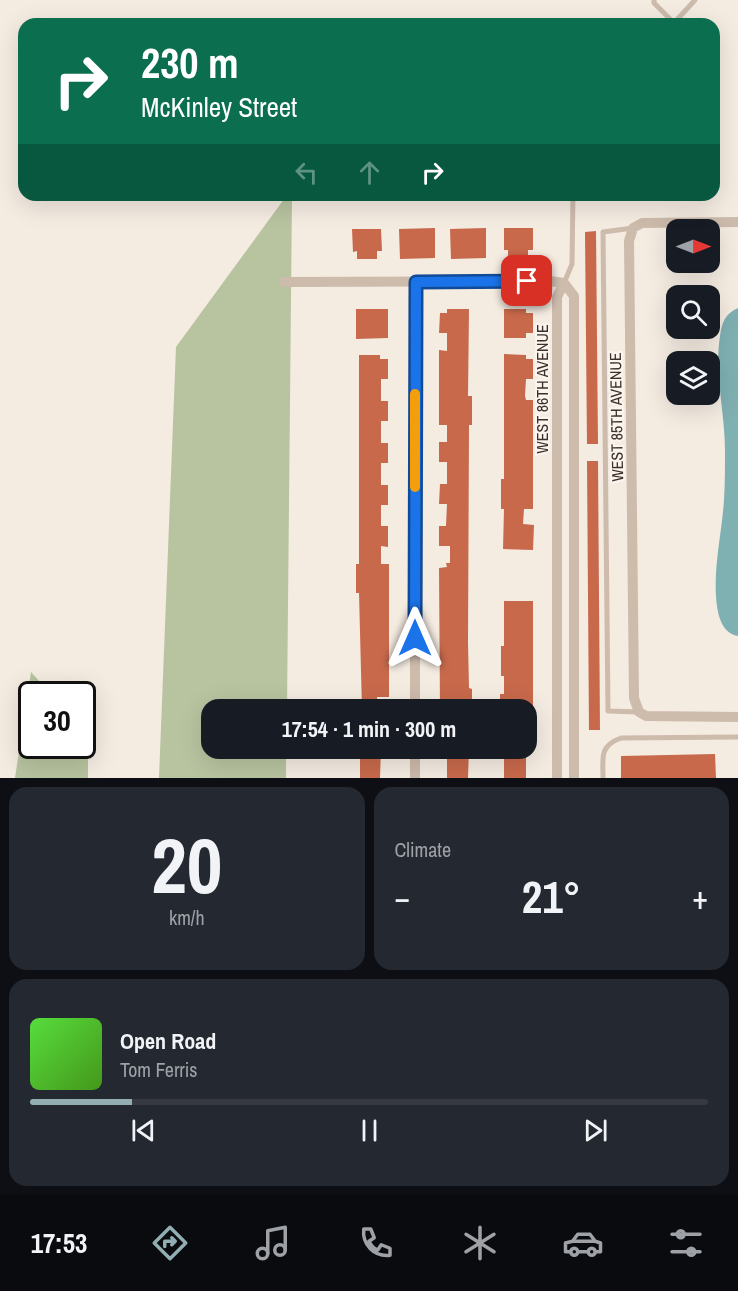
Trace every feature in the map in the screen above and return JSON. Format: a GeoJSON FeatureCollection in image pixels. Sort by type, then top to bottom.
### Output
{"type":"FeatureCollection","features":[{"type":"Feature","properties":{"kind":"street"},"geometry":{"type":"LineString","coordinates":[[633,228],[642,223],[738,222]]}},
{"type":"Feature","properties":{"kind":"street","name":"WEST 85TH AVENUE"},"geometry":{"type":"LineString","coordinates":[[633,228],[629,241],[633,698],[639,712]]}},
{"type":"Feature","properties":{"kind":"street"},"geometry":{"type":"LineString","coordinates":[[284,282],[549,281],[564,283]]}},
{"type":"Feature","properties":{"kind":"street"},"geometry":{"type":"LineString","coordinates":[[415,699],[416,282]]}},
{"type":"Feature","properties":{"kind":"street","name":"WEST 86TH AVENUE"},"geometry":{"type":"LineString","coordinates":[[557,778],[557,297],[564,283],[574,296],[574,778]]}},
{"type":"Feature","properties":{"kind":"street"},"geometry":{"type":"LineString","coordinates":[[639,712],[646,716],[738,717]]}},
{"type":"Feature","properties":{"kind":"street"},"geometry":{"type":"LineString","coordinates":[[415,759],[415,778]]}},
{"type":"Feature","properties":{"kind":"lane"},"geometry":{"type":"LineString","coordinates":[[654,0],[654,3],[669,18]]}},
{"type":"Feature","properties":{"kind":"lane"},"geometry":{"type":"LineString","coordinates":[[679,18],[695,0]]}},
{"type":"Feature","properties":{"kind":"lane"},"geometry":{"type":"LineString","coordinates":[[564,283],[572,264],[573,201]]}},
{"type":"Feature","properties":{"kind":"lane"},"geometry":{"type":"LineString","coordinates":[[633,228],[603,232],[608,711],[639,712]]}},
{"type":"Feature","properties":{"kind":"lane"},"geometry":{"type":"LineString","coordinates":[[603,778],[603,752],[610,742],[621,738],[738,737]]}},
{"type":"Feature","properties":{"kind":"green space"},"geometry":{"type":"Polygon","coordinates":[[[283,201],[292,201],[287,699],[201,699],[201,759],[286,759],[286,778],[159,778],[176,347],[283,201]]]}},
{"type":"Feature","properties":{"kind":"green space"},"geometry":{"type":"Polygon","coordinates":[[[31,672],[39,681],[30,681],[31,672]]]}},
{"type":"Feature","properties":{"kind":"green space"},"geometry":{"type":"Polygon","coordinates":[[[18,758],[88,759],[88,778],[15,778],[18,758]]]}},
{"type":"Feature","properties":{"kind":"water"},"geometry":{"type":"Polygon","coordinates":[[[738,308],[738,636],[727,631],[723,626],[716,596],[725,475],[725,436],[720,388],[720,351],[718,350],[723,323],[730,313],[738,308]]]}},
{"type":"Feature","properties":{"kind":"building"},"geometry":{"type":"Polygon","coordinates":[[[435,228],[435,258],[400,259],[399,229],[435,228]]]}},
{"type":"Feature","properties":{"kind":"building"},"geometry":{"type":"Polygon","coordinates":[[[486,228],[486,258],[451,259],[450,229],[486,228]]]}},
{"type":"Feature","properties":{"kind":"building"},"geometry":{"type":"Polygon","coordinates":[[[504,228],[533,228],[533,250],[528,250],[528,258],[508,258],[508,250],[504,250],[504,228]]]}},
{"type":"Feature","properties":{"kind":"building"},"geometry":{"type":"Polygon","coordinates":[[[352,229],[381,229],[382,251],[377,251],[377,259],[357,259],[357,251],[353,252],[352,229]]]}},
{"type":"Feature","properties":{"kind":"building"},"geometry":{"type":"Polygon","coordinates":[[[596,231],[598,444],[587,444],[585,232],[596,231]]]}},
{"type":"Feature","properties":{"kind":"building"},"geometry":{"type":"Polygon","coordinates":[[[356,309],[388,309],[388,338],[356,339],[356,309]]]}},
{"type":"Feature","properties":{"kind":"building"},"geometry":{"type":"Polygon","coordinates":[[[447,309],[469,309],[468,396],[472,396],[472,425],[469,425],[468,643],[469,688],[472,689],[472,699],[440,699],[439,568],[447,567],[446,563],[450,563],[450,546],[439,546],[439,526],[446,526],[447,504],[439,504],[440,484],[447,484],[447,462],[439,462],[439,442],[447,442],[447,425],[439,425],[439,350],[447,351],[447,333],[439,333],[440,313],[447,313],[447,309]]]}},
{"type":"Feature","properties":{"kind":"building"},"geometry":{"type":"Polygon","coordinates":[[[504,309],[526,309],[526,313],[533,313],[533,333],[526,333],[526,338],[504,338],[504,309]]]}},
{"type":"Feature","properties":{"kind":"building"},"geometry":{"type":"Polygon","coordinates":[[[504,354],[526,355],[526,359],[533,359],[533,379],[526,379],[525,396],[526,400],[533,400],[533,509],[524,509],[523,524],[534,525],[533,550],[503,549],[504,509],[501,509],[501,479],[504,479],[504,354]]]}},
{"type":"Feature","properties":{"kind":"building"},"geometry":{"type":"Polygon","coordinates":[[[359,355],[380,355],[380,359],[388,359],[388,379],[381,379],[381,401],[388,401],[388,421],[381,421],[381,443],[388,443],[388,463],[381,463],[381,485],[388,485],[388,505],[381,505],[381,526],[388,526],[388,547],[381,546],[381,564],[389,564],[389,697],[362,699],[359,593],[356,593],[356,564],[359,564],[359,355]]]}},
{"type":"Feature","properties":{"kind":"building"},"geometry":{"type":"Polygon","coordinates":[[[587,461],[598,461],[600,730],[589,730],[587,461]]]}},
{"type":"Feature","properties":{"kind":"building"},"geometry":{"type":"Polygon","coordinates":[[[504,601],[533,601],[533,699],[500,699],[500,694],[504,694],[504,676],[501,676],[501,646],[504,646],[504,601]]]}},
{"type":"Feature","properties":{"kind":"building"},"geometry":{"type":"Polygon","coordinates":[[[715,754],[716,778],[621,778],[621,756],[715,754]]]}},
{"type":"Feature","properties":{"kind":"building"},"geometry":{"type":"Polygon","coordinates":[[[360,759],[381,759],[380,778],[360,778],[360,759]]]}},
{"type":"Feature","properties":{"kind":"building"},"geometry":{"type":"Polygon","coordinates":[[[447,759],[469,759],[468,778],[447,778],[447,759]]]}},
{"type":"Feature","properties":{"kind":"building"},"geometry":{"type":"Polygon","coordinates":[[[504,759],[526,759],[526,778],[504,778],[504,759]]]}},
{"type":"Feature","properties":{"kind":"slow traffic"},"geometry":{"type":"LineString","coordinates":[[415,394],[415,487]]}},
{"type":"Feature","properties":{"kind":"route"},"geometry":{"type":"LineString","coordinates":[[415,638],[416,282],[527,281]]}}]}
